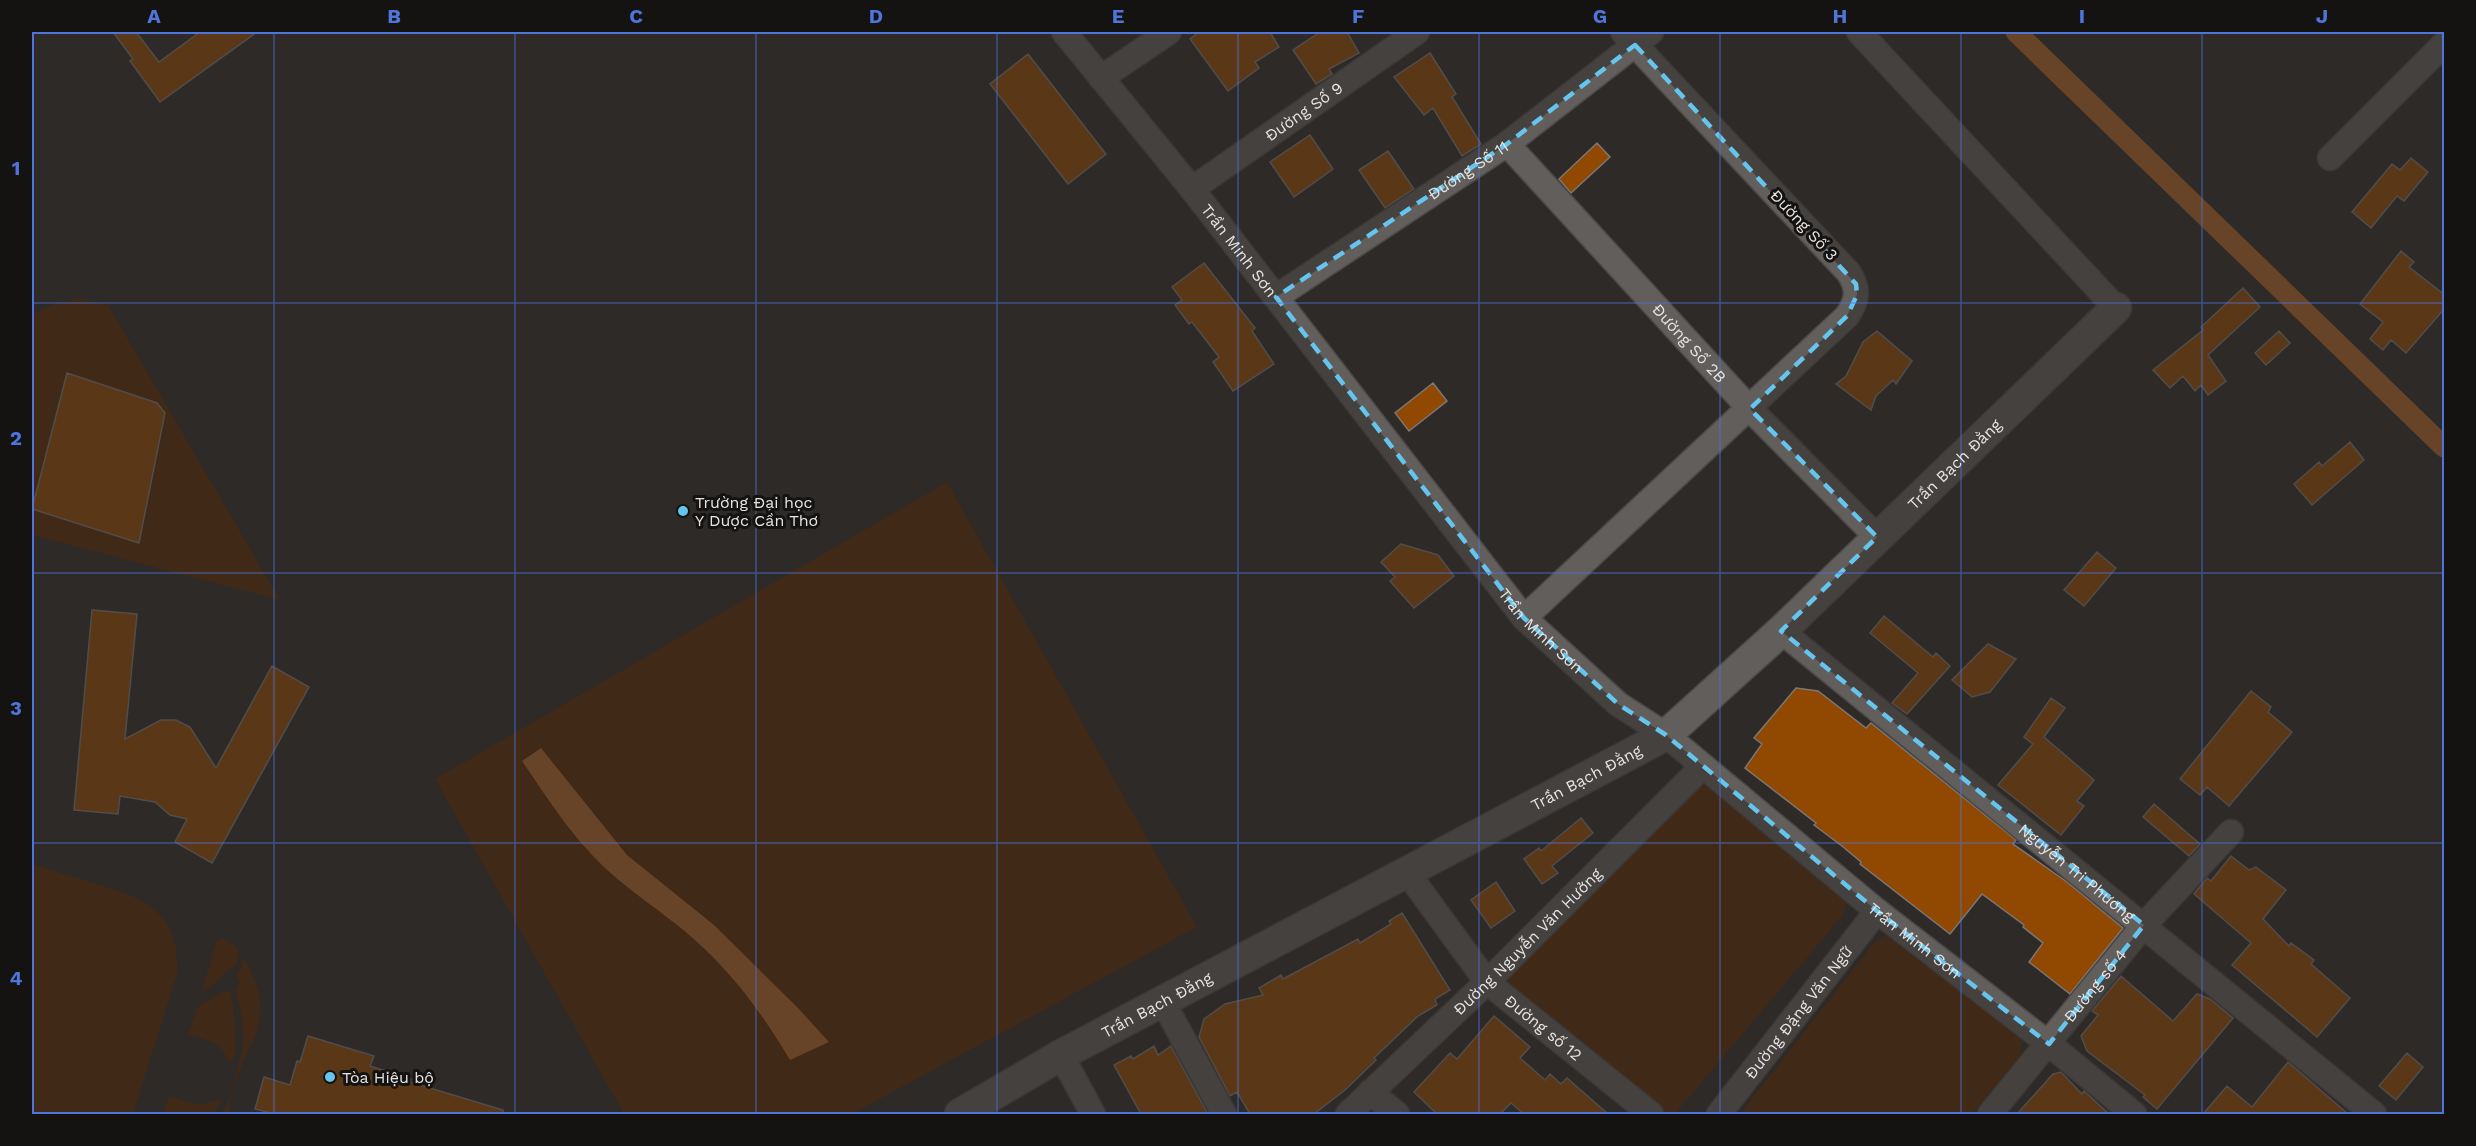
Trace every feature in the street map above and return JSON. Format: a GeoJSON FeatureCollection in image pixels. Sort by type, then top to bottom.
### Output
{"type":"FeatureCollection","features":[{"type":"Feature","properties":{"kind":"street","name":"Trần Minh Sơn"},"geometry":{"type":"LineString","coordinates":[[1064,32],[1192,189],[1524,618],[1618,704],[1666,735],[1877,911],[2049,1044],[2134,1114]]}},
{"type":"Feature","properties":{"kind":"street"},"geometry":{"type":"LineString","coordinates":[[1101,78],[1168,32]]}},
{"type":"Feature","properties":{"kind":"street","name":"Đường Số 9"},"geometry":{"type":"LineString","coordinates":[[1192,189],[1417,32]]}},
{"type":"Feature","properties":{"kind":"street"},"geometry":{"type":"LineString","coordinates":[[1858,32],[2116,308]]}},
{"type":"Feature","properties":{"kind":"street","name":"Đường Số 11"},"geometry":{"type":"LineString","coordinates":[[1276,297],[1507,144],[1636,36]]}},
{"type":"Feature","properties":{"kind":"street","name":"Đường Số 3"},"geometry":{"type":"LineString","coordinates":[[1636,36],[1849,273],[1856,284],[1857,295],[1854,306],[1847,316],[1750,409]]}},
{"type":"Feature","properties":{"kind":"street"},"geometry":{"type":"LineString","coordinates":[[2330,158],[2445,44]]}},
{"type":"Feature","properties":{"kind":"street","name":"Đường Số 2B"},"geometry":{"type":"LineString","coordinates":[[1507,144],[1750,409],[1877,537]]}},
{"type":"Feature","properties":{"kind":"street","name":"Trần Bạch Đằng"},"geometry":{"type":"LineString","coordinates":[[960,1114],[1061,1055],[1666,735],[1781,630],[2116,308]]}},
{"type":"Feature","properties":{"kind":"street"},"geometry":{"type":"LineString","coordinates":[[1524,618],[1750,409]]}},
{"type":"Feature","properties":{"kind":"street","name":"Nguyễn Tri Phương"},"geometry":{"type":"LineString","coordinates":[[1781,630],[2374,1114]]}},
{"type":"Feature","properties":{"kind":"street","name":"Đường Nguyễn Văn Hưởng"},"geometry":{"type":"LineString","coordinates":[[1348,1114],[1487,982],[1703,766]]}},
{"type":"Feature","properties":{"kind":"street","name":"Đường số 4"},"geometry":{"type":"LineString","coordinates":[[1990,1114],[2144,925],[2231,832]]}},
{"type":"Feature","properties":{"kind":"street","name":"Đường số 12"},"geometry":{"type":"LineString","coordinates":[[1406,871],[1487,982],[1651,1114]]}},
{"type":"Feature","properties":{"kind":"street","name":"Đường Đặng Văn Ngữ"},"geometry":{"type":"LineString","coordinates":[[1719,1114],[1877,911]]}},
{"type":"Feature","properties":{"kind":"street"},"geometry":{"type":"LineString","coordinates":[[1163,1002],[1224,1114]]}},
{"type":"Feature","properties":{"kind":"street"},"geometry":{"type":"LineString","coordinates":[[1061,1055],[1093,1114]]}},
{"type":"Feature","properties":{"kind":"street"},"geometry":{"type":"LineString","coordinates":[[1370,1092],[1397,1114]]}},
{"type":"Feature","properties":{"kind":"highlighted area"},"geometry":{"type":"Polygon","coordinates":[[[1635,45],[1856,284],[1857,295],[1847,316],[1750,409],[1877,537],[1781,631],[2144,925],[2049,1044],[1877,911],[1666,735],[1618,704],[1524,618],[1276,297],[1507,144],[1635,45]]]}},
{"type":"Feature","properties":{"kind":"shaded area"},"geometry":{"type":"Polygon","coordinates":[[[77,299],[108,305],[280,600],[32,535],[32,315],[54,304],[77,299]]]}},
{"type":"Feature","properties":{"kind":"shaded area"},"geometry":{"type":"Polygon","coordinates":[[[947,482],[1197,927],[852,1114],[624,1114],[435,779],[947,482]]]}},
{"type":"Feature","properties":{"kind":"shaded area"},"geometry":{"type":"Polygon","coordinates":[[[541,748],[627,855],[714,925],[829,1042],[790,1060],[759,1012],[710,954],[605,868],[574,834],[522,761],[541,748]]]}},
{"type":"Feature","properties":{"kind":"shaded area"},"geometry":{"type":"Polygon","coordinates":[[[1702,786],[1712,788],[1842,894],[1846,905],[1843,915],[1675,1114],[1662,1111],[1508,989],[1499,975],[1695,790],[1702,786]]]}},
{"type":"Feature","properties":{"kind":"shaded area"},"geometry":{"type":"Polygon","coordinates":[[[32,864],[116,890],[146,903],[167,923],[173,937],[177,954],[177,974],[133,1114],[32,1114],[32,864]]]}},
{"type":"Feature","properties":{"kind":"shaded area"},"geometry":{"type":"Polygon","coordinates":[[[1885,935],[2019,1035],[2022,1043],[2021,1055],[1972,1114],[1740,1114],[1873,944],[1885,935]]]}},
{"type":"Feature","properties":{"kind":"shaded area"},"geometry":{"type":"Polygon","coordinates":[[[220,939],[225,939],[238,948],[237,962],[201,993],[216,943],[220,939]]]}},
{"type":"Feature","properties":{"kind":"shaded area"},"geometry":{"type":"Polygon","coordinates":[[[243,957],[255,982],[260,1003],[259,1021],[239,1072],[229,1114],[222,1114],[229,1100],[243,1047],[242,1017],[236,990],[240,982],[236,975],[241,969],[243,957]]]}},
{"type":"Feature","properties":{"kind":"shaded area"},"geometry":{"type":"Polygon","coordinates":[[[225,991],[230,992],[236,1035],[233,1061],[227,1060],[221,1049],[212,1042],[188,1035],[197,1007],[225,991]]]}},
{"type":"Feature","properties":{"kind":"shaded area"},"geometry":{"type":"Polygon","coordinates":[[[169,1096],[198,1104],[221,1101],[214,1114],[163,1114],[169,1096]]]}},
{"type":"Feature","properties":{"kind":"building"},"geometry":{"type":"Polygon","coordinates":[[[113,32],[136,32],[159,62],[200,32],[257,32],[160,102],[130,61],[133,59],[113,32]]]}},
{"type":"Feature","properties":{"kind":"building"},"geometry":{"type":"Polygon","coordinates":[[[1199,32],[1270,32],[1279,47],[1255,62],[1259,68],[1228,91],[1190,39],[1199,32]]]}},
{"type":"Feature","properties":{"kind":"building"},"geometry":{"type":"Polygon","coordinates":[[[1320,32],[1347,32],[1359,53],[1329,69],[1332,74],[1316,84],[1293,50],[1320,32]]]}},
{"type":"Feature","properties":{"kind":"building"},"geometry":{"type":"Polygon","coordinates":[[[1430,53],[1456,94],[1452,97],[1481,144],[1462,156],[1433,108],[1424,115],[1394,77],[1430,53]]]}},
{"type":"Feature","properties":{"kind":"building"},"geometry":{"type":"Polygon","coordinates":[[[1028,54],[1106,154],[1068,184],[990,84],[1028,54]]]}},
{"type":"Feature","properties":{"kind":"building"},"geometry":{"type":"Polygon","coordinates":[[[1310,135],[1333,169],[1294,197],[1270,162],[1310,135]]]}},
{"type":"Feature","properties":{"kind":"building"},"geometry":{"type":"Polygon","coordinates":[[[1597,143],[1610,157],[1571,193],[1559,179],[1597,143]]]}},
{"type":"Feature","properties":{"kind":"building"},"geometry":{"type":"Polygon","coordinates":[[[1388,151],[1414,189],[1385,208],[1359,170],[1388,151]]]}},
{"type":"Feature","properties":{"kind":"building"},"geometry":{"type":"Polygon","coordinates":[[[2411,158],[2428,172],[2404,201],[2397,196],[2371,228],[2352,212],[2392,164],[2400,170],[2411,158]]]}},
{"type":"Feature","properties":{"kind":"building"},"geometry":{"type":"Polygon","coordinates":[[[2401,251],[2414,262],[2409,267],[2445,295],[2445,308],[2406,353],[2391,340],[2383,350],[2370,339],[2383,322],[2360,304],[2401,251]]]}},
{"type":"Feature","properties":{"kind":"building"},"geometry":{"type":"Polygon","coordinates":[[[1204,263],[1255,328],[1252,331],[1274,364],[1233,391],[1213,362],[1219,357],[1192,322],[1189,324],[1175,305],[1182,300],[1172,287],[1204,263]]]}},
{"type":"Feature","properties":{"kind":"building"},"geometry":{"type":"Polygon","coordinates":[[[2243,288],[2260,307],[2208,355],[2226,381],[2208,395],[2201,385],[2195,391],[2183,376],[2170,388],[2153,370],[2203,330],[2201,327],[2243,288]]]}},
{"type":"Feature","properties":{"kind":"building"},"geometry":{"type":"Polygon","coordinates":[[[1877,331],[1912,361],[1896,384],[1893,380],[1876,396],[1871,410],[1836,384],[1846,376],[1863,342],[1877,331]]]}},
{"type":"Feature","properties":{"kind":"building"},"geometry":{"type":"Polygon","coordinates":[[[2279,331],[2290,343],[2266,365],[2255,353],[2279,331]]]}},
{"type":"Feature","properties":{"kind":"building"},"geometry":{"type":"Polygon","coordinates":[[[67,373],[157,403],[165,413],[139,543],[32,509],[67,373]]]}},
{"type":"Feature","properties":{"kind":"building"},"geometry":{"type":"Polygon","coordinates":[[[1433,383],[1447,401],[1409,431],[1395,413],[1433,383]]]}},
{"type":"Feature","properties":{"kind":"building"},"geometry":{"type":"Polygon","coordinates":[[[2350,442],[2364,460],[2312,505],[2294,484],[2319,462],[2322,466],[2350,442]]]}},
{"type":"Feature","properties":{"kind":"building"},"geometry":{"type":"Polygon","coordinates":[[[1401,544],[1438,555],[1454,576],[1414,608],[1390,581],[1395,577],[1381,562],[1401,544]]]}},
{"type":"Feature","properties":{"kind":"building"},"geometry":{"type":"Polygon","coordinates":[[[2097,552],[2116,568],[2084,606],[2064,590],[2097,552]]]}},
{"type":"Feature","properties":{"kind":"building"},"geometry":{"type":"Polygon","coordinates":[[[92,610],[137,614],[125,739],[161,720],[176,720],[190,727],[216,768],[272,666],[309,687],[212,863],[175,842],[187,819],[170,815],[155,802],[120,796],[118,814],[74,810],[92,610]]]}},
{"type":"Feature","properties":{"kind":"building"},"geometry":{"type":"Polygon","coordinates":[[[1884,616],[1933,657],[1936,653],[1950,666],[1907,714],[1892,703],[1918,673],[1870,633],[1884,616]]]}},
{"type":"Feature","properties":{"kind":"building"},"geometry":{"type":"Polygon","coordinates":[[[1988,644],[2016,659],[1990,692],[1972,697],[1952,680],[1988,644]]]}},
{"type":"Feature","properties":{"kind":"building"},"geometry":{"type":"Polygon","coordinates":[[[1796,688],[1818,691],[1866,728],[1871,723],[2016,840],[2013,844],[2067,882],[2123,928],[2070,994],[2029,962],[2043,943],[2023,927],[2024,925],[1982,894],[1950,934],[1860,864],[1861,862],[1814,825],[1816,823],[1745,768],[1762,744],[1754,738],[1796,688]]]}},
{"type":"Feature","properties":{"kind":"building"},"geometry":{"type":"Polygon","coordinates":[[[2251,691],[2271,707],[2268,712],[2292,732],[2229,806],[2207,787],[2200,795],[2180,779],[2251,691]]]}},
{"type":"Feature","properties":{"kind":"building"},"geometry":{"type":"Polygon","coordinates":[[[2051,698],[2065,708],[2044,737],[2094,780],[2077,801],[2084,806],[2061,835],[1998,785],[2033,744],[2024,737],[2051,698]]]}},
{"type":"Feature","properties":{"kind":"building"},"geometry":{"type":"Polygon","coordinates":[[[2154,804],[2200,844],[2189,856],[2143,817],[2154,804]]]}},
{"type":"Feature","properties":{"kind":"building"},"geometry":{"type":"Polygon","coordinates":[[[1581,818],[1593,833],[1552,866],[1558,873],[1542,884],[1524,859],[1539,848],[1541,851],[1581,818]]]}},
{"type":"Feature","properties":{"kind":"building"},"geometry":{"type":"Polygon","coordinates":[[[2231,856],[2249,870],[2256,867],[2286,890],[2263,919],[2289,946],[2291,943],[2314,960],[2311,964],[2350,998],[2317,1037],[2232,965],[2251,943],[2194,894],[2207,878],[2211,881],[2231,856]]]}},
{"type":"Feature","properties":{"kind":"building"},"geometry":{"type":"Polygon","coordinates":[[[1496,882],[1515,911],[1491,928],[1471,900],[1496,882]]]}},
{"type":"Feature","properties":{"kind":"building"},"geometry":{"type":"Polygon","coordinates":[[[1402,913],[1450,990],[1435,999],[1437,1005],[1418,1016],[1374,1058],[1376,1060],[1345,1090],[1314,1114],[1250,1114],[1237,1092],[1230,1096],[1199,1037],[1204,1019],[1225,1004],[1263,995],[1259,988],[1281,975],[1283,979],[1358,939],[1360,943],[1391,924],[1389,921],[1402,913]]]}},
{"type":"Feature","properties":{"kind":"building"},"geometry":{"type":"Polygon","coordinates":[[[2121,976],[2173,1021],[2197,994],[2210,999],[2233,1018],[2157,1109],[2143,1097],[2145,1095],[2087,1051],[2081,1036],[2098,1015],[2092,1011],[2121,976]]]}},
{"type":"Feature","properties":{"kind":"building"},"geometry":{"type":"Polygon","coordinates":[[[1494,1016],[1530,1047],[1520,1058],[1545,1080],[1550,1074],[1561,1084],[1567,1078],[1608,1114],[1524,1114],[1511,1103],[1500,1114],[1437,1114],[1414,1092],[1450,1053],[1457,1059],[1494,1016]]]}},
{"type":"Feature","properties":{"kind":"building"},"geometry":{"type":"Polygon","coordinates":[[[308,1036],[374,1056],[370,1066],[411,1079],[410,1082],[503,1110],[503,1114],[275,1114],[255,1109],[264,1077],[290,1085],[308,1036]]]}},
{"type":"Feature","properties":{"kind":"building"},"geometry":{"type":"Polygon","coordinates":[[[1154,1046],[1158,1055],[1171,1046],[1208,1114],[1141,1114],[1114,1065],[1131,1056],[1133,1059],[1154,1046]]]}},
{"type":"Feature","properties":{"kind":"building"},"geometry":{"type":"Polygon","coordinates":[[[2407,1053],[2423,1067],[2396,1100],[2379,1086],[2407,1053]]]}},
{"type":"Feature","properties":{"kind":"building"},"geometry":{"type":"Polygon","coordinates":[[[2288,1062],[2348,1114],[2203,1114],[2227,1086],[2252,1107],[2288,1062]]]}},
{"type":"Feature","properties":{"kind":"building"},"geometry":{"type":"Polygon","coordinates":[[[2061,1072],[2082,1094],[2084,1091],[2109,1114],[2017,1114],[2053,1074],[2061,1072]]]}},
{"type":"Feature","properties":{"kind":"waterway"},"geometry":{"type":"LineString","coordinates":[[2016,32],[2444,447]]}},
{"type":"Feature","properties":{"kind":"place","name":"Trường Đại học Y Dược Cần Thơ"},"geometry":{"type":"Point","coordinates":[683,511]}},
{"type":"Feature","properties":{"kind":"place","name":"Tòa Hiệu bộ"},"geometry":{"type":"Point","coordinates":[330,1077]}}]}
